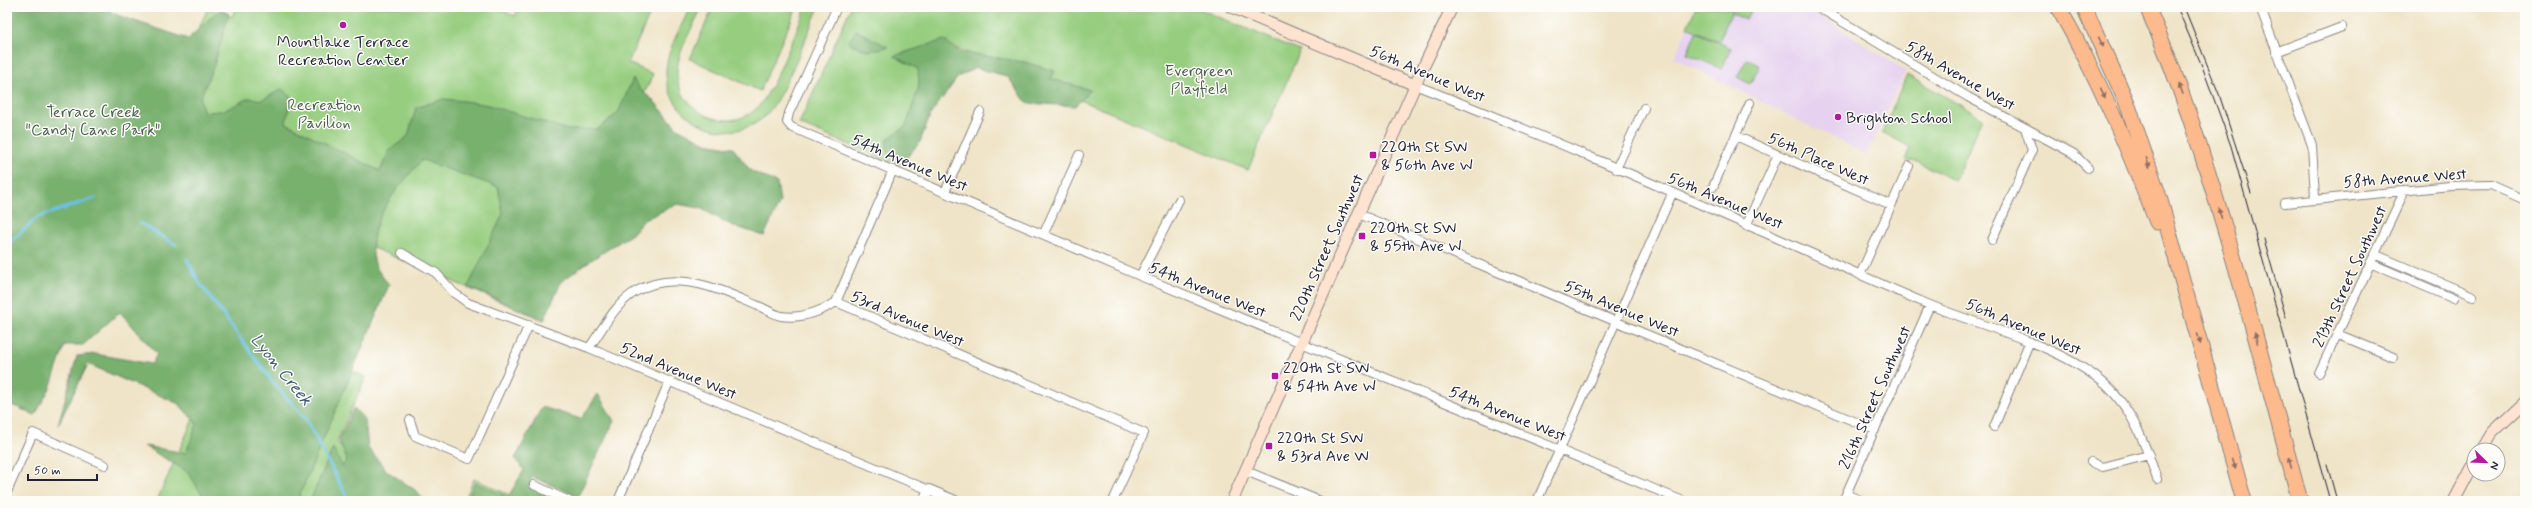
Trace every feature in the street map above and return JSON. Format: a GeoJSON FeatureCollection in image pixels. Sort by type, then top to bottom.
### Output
{"type":"FeatureCollection","features":[{"type":"Feature","properties":{"kind":"highway"},"geometry":{"type":"LineString","coordinates":[[2058,7],[2076,39],[2119,126],[2188,301]]}},
{"type":"Feature","properties":{"kind":"highway"},"geometry":{"type":"LineString","coordinates":[[2084,7],[2127,103],[2159,197],[2244,501]]}},
{"type":"Feature","properties":{"kind":"highway"},"geometry":{"type":"LineString","coordinates":[[2146,7],[2182,94],[2211,182],[2244,290],[2300,501]]}},
{"type":"Feature","properties":{"kind":"main road","name":"56th Avenue West"},"geometry":{"type":"LineString","coordinates":[[1231,7],[1415,86]]}},
{"type":"Feature","properties":{"kind":"main road","name":"220th Street Southwest"},"geometry":{"type":"LineString","coordinates":[[1232,501],[1415,86],[1452,7]]}},
{"type":"Feature","properties":{"kind":"main road"},"geometry":{"type":"LineString","coordinates":[[2487,442],[2492,433],[2525,402]]}},
{"type":"Feature","properties":{"kind":"main road"},"geometry":{"type":"LineString","coordinates":[[2454,501],[2466,478]]}},
{"type":"Feature","properties":{"kind":"street","name":"54th Avenue West"},"geometry":{"type":"LineString","coordinates":[[837,7],[789,113],[787,122],[791,127],[1044,233],[1140,276],[1683,501]]}},
{"type":"Feature","properties":{"kind":"street","name":"58th Avenue West"},"geometry":{"type":"LineString","coordinates":[[1818,7],[1874,42],[2025,128],[2074,154],[2088,168]]}},
{"type":"Feature","properties":{"kind":"street"},"geometry":{"type":"LineString","coordinates":[[2260,7],[2312,145],[2316,198]]}},
{"type":"Feature","properties":{"kind":"street"},"geometry":{"type":"LineString","coordinates":[[2276,52],[2342,27]]}},
{"type":"Feature","properties":{"kind":"street","name":"56th Avenue West"},"geometry":{"type":"LineString","coordinates":[[1415,86],[1616,169],[1930,305],[2029,343],[2077,364],[2107,386],[2136,423],[2157,479]]}},
{"type":"Feature","properties":{"kind":"street"},"geometry":{"type":"LineString","coordinates":[[1713,187],[1750,104]]}},
{"type":"Feature","properties":{"kind":"street"},"geometry":{"type":"LineString","coordinates":[[1616,169],[1644,108]]}},
{"type":"Feature","properties":{"kind":"street"},"geometry":{"type":"LineString","coordinates":[[946,192],[980,112]]}},
{"type":"Feature","properties":{"kind":"street"},"geometry":{"type":"LineString","coordinates":[[1992,240],[2032,150],[2025,128]]}},
{"type":"Feature","properties":{"kind":"street","name":"56th Place West"},"geometry":{"type":"LineString","coordinates":[[1736,136],[1891,205]]}},
{"type":"Feature","properties":{"kind":"street"},"geometry":{"type":"LineString","coordinates":[[1746,226],[1778,154]]}},
{"type":"Feature","properties":{"kind":"street"},"geometry":{"type":"LineString","coordinates":[[1044,233],[1079,155]]}},
{"type":"Feature","properties":{"kind":"street"},"geometry":{"type":"LineString","coordinates":[[1860,275],[1909,166]]}},
{"type":"Feature","properties":{"kind":"street"},"geometry":{"type":"LineString","coordinates":[[836,302],[893,170]]}},
{"type":"Feature","properties":{"kind":"street","name":"58th Avenue West"},"geometry":{"type":"LineString","coordinates":[[2285,203],[2316,198],[2450,186],[2490,185],[2525,200]]}},
{"type":"Feature","properties":{"kind":"street","name":"213th Street Southwest"},"geometry":{"type":"LineString","coordinates":[[2318,374],[2405,190]]}},
{"type":"Feature","properties":{"kind":"street"},"geometry":{"type":"LineString","coordinates":[[1537,501],[1672,194]]}},
{"type":"Feature","properties":{"kind":"street"},"geometry":{"type":"LineString","coordinates":[[1140,276],[1179,200]]}},
{"type":"Feature","properties":{"kind":"street","name":"55th Avenue West"},"geometry":{"type":"LineString","coordinates":[[1359,214],[1875,430]]}},
{"type":"Feature","properties":{"kind":"street","name":"52nd Avenue West"},"geometry":{"type":"LineString","coordinates":[[402,253],[436,273],[454,293],[468,303],[589,348],[955,501]]}},
{"type":"Feature","properties":{"kind":"street"},"geometry":{"type":"LineString","coordinates":[[2374,254],[2473,296]]}},
{"type":"Feature","properties":{"kind":"street"},"geometry":{"type":"LineString","coordinates":[[2370,264],[2454,299]]}},
{"type":"Feature","properties":{"kind":"street","name":"53rd Avenue West"},"geometry":{"type":"LineString","coordinates":[[589,348],[616,310],[635,292],[672,281],[688,281],[715,288],[781,316],[819,312],[836,302],[1144,433],[1113,501]]}},
{"type":"Feature","properties":{"kind":"street","name":"216th Street Southwest"},"geometry":{"type":"LineString","coordinates":[[1845,498],[1930,305]]}},
{"type":"Feature","properties":{"kind":"street"},"geometry":{"type":"LineString","coordinates":[[410,420],[415,436],[469,459],[529,325]]}},
{"type":"Feature","properties":{"kind":"street"},"geometry":{"type":"LineString","coordinates":[[2337,334],[2393,357]]}},
{"type":"Feature","properties":{"kind":"street"},"geometry":{"type":"LineString","coordinates":[[1994,427],[2029,343]]}},
{"type":"Feature","properties":{"kind":"street"},"geometry":{"type":"LineString","coordinates":[[618,501],[669,382]]}},
{"type":"Feature","properties":{"kind":"street"},"geometry":{"type":"LineString","coordinates":[[7,492],[33,433],[105,464]]}},
{"type":"Feature","properties":{"kind":"street"},"geometry":{"type":"LineString","coordinates":[[2091,462],[2103,467],[2149,455]]}},
{"type":"Feature","properties":{"kind":"street"},"geometry":{"type":"LineString","coordinates":[[1246,471],[1320,501]]}},
{"type":"Feature","properties":{"kind":"street"},"geometry":{"type":"LineString","coordinates":[[534,485],[569,501]]}},
{"type":"Feature","properties":{"kind":"street"},"geometry":{"type":"LineString","coordinates":[[924,501],[929,490]]}},
{"type":"Feature","properties":{"kind":"street"},"geometry":{"type":"LineString","coordinates":[[1845,498],[1862,501]]}},
{"type":"Feature","properties":{"kind":"shaded area","name":"Brighton School"},"geometry":{"type":"Polygon","coordinates":[[[1696,7],[1807,7],[1906,71],[1867,155],[1674,58],[1696,7]]]}},
{"type":"Feature","properties":{"kind":"green space"},"geometry":{"type":"Polygon","coordinates":[[[7,7],[182,65],[208,8],[232,17],[236,7],[494,7],[515,16],[519,7],[653,7],[628,63],[653,74],[544,320],[285,211],[237,321],[366,377],[337,441],[367,484],[404,501],[165,501],[158,498],[214,372],[7,7]]]}},
{"type":"Feature","properties":{"kind":"green space","name":"Terrace Creek \"Candy Cane Park\""},"geometry":{"type":"Polygon","coordinates":[[[7,7],[107,7],[114,14],[188,39],[220,9],[229,14],[214,65],[200,99],[204,113],[225,110],[249,98],[262,100],[282,89],[291,97],[286,123],[380,171],[389,151],[408,136],[416,108],[443,99],[464,101],[488,105],[568,130],[598,129],[618,113],[633,79],[641,90],[654,101],[677,128],[706,143],[733,148],[751,171],[777,183],[780,202],[764,236],[731,225],[700,208],[677,204],[644,220],[632,234],[585,264],[561,282],[544,320],[468,287],[503,214],[498,187],[422,160],[393,194],[378,221],[374,235],[373,249],[375,264],[389,285],[297,501],[206,501],[188,472],[144,446],[186,453],[197,424],[179,404],[88,364],[58,425],[77,356],[95,354],[152,364],[157,354],[120,312],[83,345],[65,345],[50,388],[35,415],[7,403],[7,7]]]}},
{"type":"Feature","properties":{"kind":"green space"},"geometry":{"type":"Polygon","coordinates":[[[690,7],[702,7],[679,58],[677,75],[680,88],[687,100],[696,109],[708,116],[733,120],[746,116],[757,108],[777,76],[806,7],[819,7],[788,80],[766,115],[752,125],[736,130],[720,130],[704,126],[690,118],[678,106],[670,92],[666,75],[666,66],[674,40],[690,7]]]}},
{"type":"Feature","properties":{"kind":"green space"},"geometry":{"type":"Polygon","coordinates":[[[713,7],[797,7],[760,91],[690,59],[713,7]]]}},
{"type":"Feature","properties":{"kind":"green space","name":"Evergreen Playfield"},"geometry":{"type":"Polygon","coordinates":[[[851,7],[1195,7],[1300,51],[1248,170],[951,46],[898,165],[799,124],[851,7]]]}},
{"type":"Feature","properties":{"kind":"green space"},"geometry":{"type":"Polygon","coordinates":[[[1696,7],[1734,7],[1719,41],[1687,27],[1696,7]]]}},
{"type":"Feature","properties":{"kind":"green space"},"geometry":{"type":"Polygon","coordinates":[[[1736,7],[1752,7],[1746,20],[1733,14],[1736,7]]]}},
{"type":"Feature","properties":{"kind":"green space"},"geometry":{"type":"Polygon","coordinates":[[[856,30],[888,47],[869,51],[848,43],[856,30]]]}},
{"type":"Feature","properties":{"kind":"green space"},"geometry":{"type":"Polygon","coordinates":[[[1696,32],[1731,48],[1722,69],[1687,54],[1696,32]]]}},
{"type":"Feature","properties":{"kind":"green space"},"geometry":{"type":"Polygon","coordinates":[[[944,40],[960,52],[1024,62],[1055,71],[1051,79],[1091,90],[1075,106],[1027,103],[1007,76],[975,68],[958,77],[930,115],[920,142],[902,163],[887,150],[886,140],[906,126],[919,86],[918,69],[894,56],[944,40]]]}},
{"type":"Feature","properties":{"kind":"green space"},"geometry":{"type":"Polygon","coordinates":[[[1747,59],[1760,66],[1750,84],[1737,77],[1747,59]]]}},
{"type":"Feature","properties":{"kind":"green space"},"geometry":{"type":"Polygon","coordinates":[[[1907,75],[1983,118],[1955,180],[1917,162],[1905,160],[1910,147],[1882,132],[1907,75]]]}},
{"type":"Feature","properties":{"kind":"green space"},"geometry":{"type":"Polygon","coordinates":[[[598,394],[614,421],[578,496],[532,477],[529,486],[558,501],[467,501],[475,483],[508,497],[524,470],[515,459],[542,407],[581,419],[598,394]]]}},
{"type":"Feature","properties":{"kind":"green space"},"geometry":{"type":"Polygon","coordinates":[[[354,408],[365,420],[368,448],[387,471],[418,492],[424,501],[310,501],[333,448],[342,466],[347,460],[339,440],[354,408]]]}},
{"type":"Feature","properties":{"kind":"green space"},"geometry":{"type":"Polygon","coordinates":[[[474,479],[512,496],[556,501],[464,501],[474,479]]]}},
{"type":"Feature","properties":{"kind":"waterway","name":"Lyon Creek"},"geometry":{"type":"LineString","coordinates":[[7,245],[38,217],[95,198]]}},
{"type":"Feature","properties":{"kind":"waterway","name":"Lyon Creek"},"geometry":{"type":"LineString","coordinates":[[140,223],[176,245]]}},
{"type":"Feature","properties":{"kind":"waterway","name":"Lyon Creek"},"geometry":{"type":"LineString","coordinates":[[187,259],[199,282],[272,381],[307,421],[349,501]]}},
{"type":"Feature","properties":{"kind":"tram line"},"geometry":{"type":"LineString","coordinates":[[2177,7],[2202,66],[2231,146],[2330,501]]}},
{"type":"Feature","properties":{"kind":"tram line"},"geometry":{"type":"LineString","coordinates":[[2184,7],[2219,94],[2251,193]]}},
{"type":"Feature","properties":{"kind":"tram line"},"geometry":{"type":"LineString","coordinates":[[2264,239],[2286,318]]}},
{"type":"Feature","properties":{"kind":"tram line"},"geometry":{"type":"LineString","coordinates":[[2327,464],[2337,501]]}},
{"type":"Feature","properties":{"kind":"place","name":"Mountlake Terrace Recreation Center"},"geometry":{"type":"Point","coordinates":[343,25]}},
{"type":"Feature","properties":{"kind":"place","name":"Brighton School"},"geometry":{"type":"Point","coordinates":[1838,117]}},
{"type":"Feature","properties":{"kind":"place","name":"220th St SW & 56th Ave W"},"geometry":{"type":"Point","coordinates":[1373,155]}},
{"type":"Feature","properties":{"kind":"place","name":"220th St SW & 55th Ave W"},"geometry":{"type":"Point","coordinates":[1362,236]}},
{"type":"Feature","properties":{"kind":"place","name":"220th St SW & 54th Ave W"},"geometry":{"type":"Point","coordinates":[1275,376]}},
{"type":"Feature","properties":{"kind":"place","name":"220th St SW & 53rd Ave W"},"geometry":{"type":"Point","coordinates":[1269,446]}},
{"type":"Feature","properties":{"kind":"park label","name":"Recreation Pavilion"},"geometry":{"type":"Point","coordinates":[324,113]}}]}
